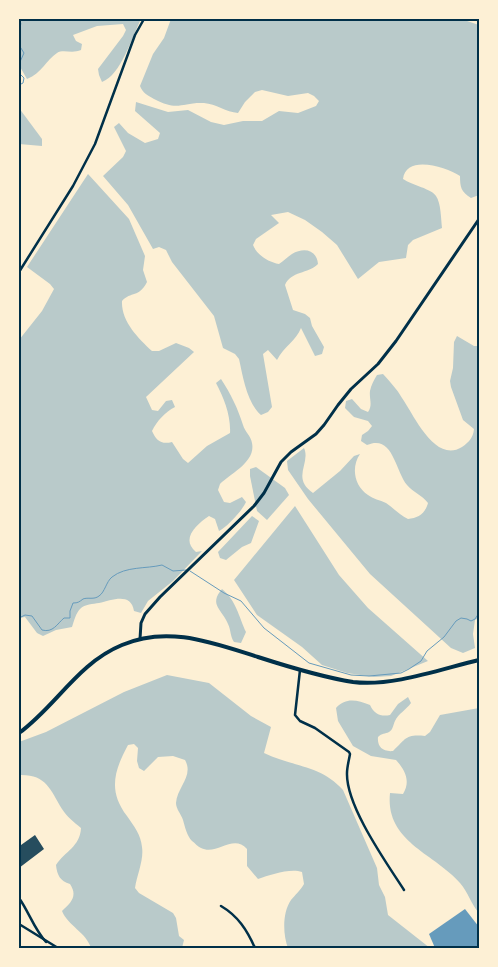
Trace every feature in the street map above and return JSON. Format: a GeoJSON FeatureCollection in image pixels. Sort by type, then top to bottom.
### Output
{"type":"FeatureCollection","features":[{"type":"Feature","properties":{"kind":"main road"},"geometry":{"type":"LineString","coordinates":[[19,733],[37,718],[90,664],[122,645],[140,639],[160,636],[198,639],[300,670],[353,682],[371,683],[406,678],[479,660]]}},
{"type":"Feature","properties":{"kind":"street"},"geometry":{"type":"LineString","coordinates":[[19,272],[73,186],[95,144],[135,35],[144,19]]}},
{"type":"Feature","properties":{"kind":"street"},"geometry":{"type":"LineString","coordinates":[[140,639],[141,623],[145,614],[160,597],[254,506],[282,462],[291,452],[324,426],[338,404],[378,364],[396,341],[479,219]]}},
{"type":"Feature","properties":{"kind":"street"},"geometry":{"type":"LineString","coordinates":[[300,670],[295,715],[300,721],[315,728],[349,752],[348,787],[361,820],[404,890]]}},
{"type":"Feature","properties":{"kind":"street"},"geometry":{"type":"LineString","coordinates":[[19,898],[30,914],[37,931],[46,942]]}},
{"type":"Feature","properties":{"kind":"street"},"geometry":{"type":"LineString","coordinates":[[221,906],[241,922],[255,948]]}},
{"type":"Feature","properties":{"kind":"street"},"geometry":{"type":"LineString","coordinates":[[19,924],[58,948]]}},
{"type":"Feature","properties":{"kind":"shaded area"},"geometry":{"type":"Polygon","coordinates":[[[19,19],[141,19],[120,64],[109,78],[102,82],[98,69],[123,36],[126,30],[123,24],[97,26],[73,35],[76,41],[82,44],[81,50],[57,53],[40,70],[27,79],[19,65],[19,19]]]}},
{"type":"Feature","properties":{"kind":"shaded area"},"geometry":{"type":"Polygon","coordinates":[[[171,19],[461,19],[479,25],[479,195],[471,198],[465,194],[460,183],[460,176],[446,169],[427,165],[411,167],[406,171],[403,179],[430,191],[436,196],[440,207],[442,228],[413,240],[408,245],[406,258],[379,262],[358,279],[337,245],[305,220],[288,212],[271,215],[279,223],[256,239],[253,245],[257,252],[263,258],[275,263],[279,264],[292,254],[305,250],[312,253],[317,259],[318,264],[309,270],[291,277],[285,285],[293,310],[310,318],[312,326],[324,347],[322,354],[315,356],[301,328],[277,360],[268,350],[263,354],[272,407],[268,412],[261,415],[249,397],[239,359],[235,354],[223,348],[214,316],[172,262],[166,250],[159,247],[153,249],[128,205],[103,176],[123,157],[126,151],[114,127],[119,123],[128,133],[145,143],[158,139],[160,133],[135,111],[136,102],[168,112],[188,110],[211,122],[224,125],[243,121],[262,121],[279,111],[298,113],[316,106],[319,101],[308,93],[288,96],[262,90],[255,92],[238,113],[204,103],[175,106],[154,99],[146,94],[140,86],[153,54],[164,38],[171,19]]]}},
{"type":"Feature","properties":{"kind":"shaded area"},"geometry":{"type":"Polygon","coordinates":[[[19,108],[42,139],[42,146],[19,144],[19,108]]]}},
{"type":"Feature","properties":{"kind":"shaded area"},"geometry":{"type":"Polygon","coordinates":[[[88,174],[129,219],[145,256],[143,270],[147,282],[141,290],[122,301],[124,315],[131,329],[152,351],[159,351],[176,343],[194,352],[146,397],[152,410],[158,411],[166,401],[172,400],[175,407],[159,420],[152,431],[157,439],[162,442],[172,442],[183,459],[188,463],[207,446],[230,433],[226,407],[216,383],[221,379],[234,402],[250,438],[252,450],[247,461],[220,484],[218,490],[224,502],[230,503],[242,497],[246,502],[244,506],[219,531],[215,519],[209,516],[195,527],[190,537],[191,547],[196,552],[202,551],[173,581],[148,601],[141,613],[134,611],[129,601],[125,599],[89,604],[82,607],[79,611],[72,627],[56,630],[43,636],[37,633],[25,617],[19,618],[19,340],[42,311],[54,289],[27,267],[88,174]]]}},
{"type":"Feature","properties":{"kind":"shaded area"},"geometry":{"type":"Polygon","coordinates":[[[457,336],[474,346],[479,346],[479,618],[475,620],[473,634],[475,648],[463,653],[451,648],[370,574],[308,499],[288,470],[287,461],[304,448],[303,482],[313,493],[340,471],[354,456],[360,454],[355,465],[355,476],[363,491],[372,498],[386,503],[408,519],[421,515],[428,503],[407,485],[392,455],[383,444],[367,445],[361,441],[362,435],[372,426],[368,421],[354,417],[345,408],[346,401],[352,399],[361,409],[368,412],[372,385],[377,375],[383,374],[398,392],[426,435],[434,443],[443,449],[452,450],[462,447],[473,435],[474,429],[463,420],[451,387],[454,342],[457,336]]]}},
{"type":"Feature","properties":{"kind":"shaded area"},"geometry":{"type":"Polygon","coordinates":[[[256,467],[285,488],[289,495],[267,520],[257,511],[250,476],[250,469],[256,467]]]}},
{"type":"Feature","properties":{"kind":"shaded area"},"geometry":{"type":"Polygon","coordinates":[[[295,506],[339,575],[368,608],[428,661],[391,676],[374,677],[347,673],[322,665],[302,647],[257,615],[234,580],[295,506]]]}},
{"type":"Feature","properties":{"kind":"shaded area"},"geometry":{"type":"Polygon","coordinates":[[[252,516],[259,521],[251,543],[242,547],[226,560],[220,558],[218,552],[252,516]]]}},
{"type":"Feature","properties":{"kind":"shaded area"},"geometry":{"type":"Polygon","coordinates":[[[222,589],[234,603],[246,632],[241,643],[234,642],[226,619],[216,603],[216,599],[222,589]]]}},
{"type":"Feature","properties":{"kind":"shaded area"},"geometry":{"type":"Polygon","coordinates":[[[167,675],[209,683],[251,716],[271,727],[264,753],[316,771],[343,790],[377,868],[379,885],[385,897],[388,915],[430,948],[288,948],[284,931],[286,911],[291,900],[304,884],[302,872],[286,871],[258,879],[247,866],[247,849],[242,845],[236,843],[207,850],[199,847],[189,837],[176,805],[177,797],[188,771],[185,760],[173,756],[158,757],[144,771],[139,768],[137,761],[138,748],[134,744],[128,745],[119,764],[115,789],[121,807],[140,838],[142,857],[135,888],[139,893],[173,913],[176,918],[179,936],[184,940],[182,948],[170,948],[167,946],[155,948],[91,948],[89,942],[68,921],[62,911],[71,902],[73,892],[70,884],[60,877],[56,865],[78,840],[81,828],[64,812],[46,784],[35,777],[19,775],[19,742],[46,732],[124,692],[167,675]]]}},
{"type":"Feature","properties":{"kind":"shaded area"},"geometry":{"type":"Polygon","coordinates":[[[408,697],[411,703],[396,718],[391,730],[378,737],[379,744],[384,750],[393,751],[410,737],[425,736],[430,732],[440,715],[479,708],[479,913],[460,883],[413,845],[395,824],[391,810],[390,793],[403,794],[407,785],[406,776],[399,764],[396,760],[371,756],[353,746],[338,721],[336,708],[344,702],[361,702],[370,705],[378,714],[387,716],[390,715],[398,704],[408,697]]]}},
{"type":"Feature","properties":{"kind":"water"},"geometry":{"type":"Polygon","coordinates":[[[465,909],[479,927],[479,948],[435,948],[429,934],[465,909]]]}},
{"type":"Feature","properties":{"kind":"building"},"geometry":{"type":"Polygon","coordinates":[[[35,835],[44,849],[19,868],[19,842],[21,845],[35,835]]]}},
{"type":"Feature","properties":{"kind":"waterway"},"geometry":{"type":"LineString","coordinates":[[19,19],[21,24],[19,27]]}},
{"type":"Feature","properties":{"kind":"waterway"},"geometry":{"type":"LineString","coordinates":[[19,45],[24,53],[19,64]]}},
{"type":"Feature","properties":{"kind":"waterway"},"geometry":{"type":"LineString","coordinates":[[19,73],[24,78],[23,83],[19,85]]}},
{"type":"Feature","properties":{"kind":"waterway"},"geometry":{"type":"LineString","coordinates":[[19,618],[25,615],[32,616],[42,630],[46,631],[64,618],[70,618],[73,603],[85,598],[99,596],[110,579],[118,573],[130,569],[162,565],[173,571],[186,570]]}},
{"type":"Feature","properties":{"kind":"waterway"},"geometry":{"type":"LineString","coordinates":[[190,571],[224,593],[241,601],[264,628],[309,663],[351,675],[369,676],[401,673],[421,661],[427,651],[444,637],[456,621],[461,618],[471,621],[479,613]]}}]}
